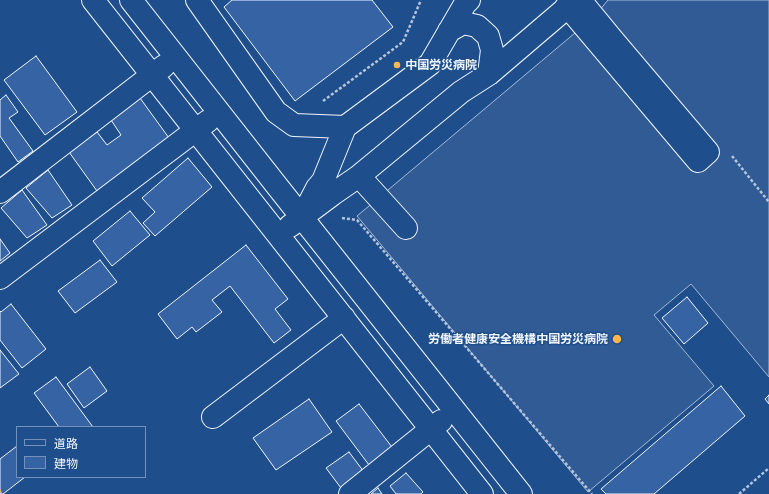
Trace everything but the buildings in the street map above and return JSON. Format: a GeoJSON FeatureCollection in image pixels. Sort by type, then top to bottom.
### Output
{"type":"FeatureCollection","features":[{"type":"Feature","properties":{"kind":"street"},"geometry":{"type":"LineString","coordinates":[[93,0],[482,494]]}},
{"type":"Feature","properties":{"kind":"street"},"geometry":{"type":"LineString","coordinates":[[132,0],[521,494]]}},
{"type":"Feature","properties":{"kind":"street"},"geometry":{"type":"LineString","coordinates":[[197,0],[276,112],[294,125],[345,128]]}},
{"type":"Feature","properties":{"kind":"street"},"geometry":{"type":"LineString","coordinates":[[302,217],[317,188],[323,181],[345,128],[430,64],[465,4],[469,0]]}},
{"type":"Feature","properties":{"kind":"street"},"geometry":{"type":"LineString","coordinates":[[573,2],[585,6],[708,152],[698,161],[573,2]]}},
{"type":"Feature","properties":{"kind":"street"},"geometry":{"type":"LineString","coordinates":[[278,235],[359,176],[461,92],[489,74],[573,2]]}},
{"type":"Feature","properties":{"kind":"street"},"geometry":{"type":"LineString","coordinates":[[449,31],[463,23],[477,26],[488,36],[492,50],[489,74]]}},
{"type":"Feature","properties":{"kind":"street"},"geometry":{"type":"LineString","coordinates":[[0,192],[176,57]]}},
{"type":"Feature","properties":{"kind":"street"},"geometry":{"type":"LineString","coordinates":[[0,278],[220,112]]}},
{"type":"Feature","properties":{"kind":"street"},"geometry":{"type":"LineString","coordinates":[[359,176],[406,228]]}},
{"type":"Feature","properties":{"kind":"street"},"geometry":{"type":"LineString","coordinates":[[213,417],[344,318]]}},
{"type":"Feature","properties":{"kind":"street"},"geometry":{"type":"LineString","coordinates":[[350,494],[455,410]]}},
{"type":"Feature","properties":{"kind":"path"},"geometry":{"type":"LineString","coordinates":[[320,104],[403,42],[421,0]]}},
{"type":"Feature","properties":{"kind":"path"},"geometry":{"type":"LineString","coordinates":[[342,218],[357,220],[592,494]]}},
{"type":"Feature","properties":{"kind":"path"},"geometry":{"type":"LineString","coordinates":[[739,494],[769,468]]}},
{"type":"Feature","properties":{"kind":"shaded area","name":"労働者健康安全機構中国労災病院"},"geometry":{"type":"Polygon","coordinates":[[[608,0],[769,0],[769,377],[691,284],[654,315],[714,386],[588,492],[357,216],[594,17],[608,0]]]}},
{"type":"Feature","properties":{"kind":"power"},"geometry":{"type":"LineString","coordinates":[[0,490],[2,494]]}},
{"type":"Feature","properties":{"kind":"place","name":"中国労災病院"},"geometry":{"type":"Point","coordinates":[397,65]}},
{"type":"Feature","properties":{"kind":"place","name":"労働者健康安全機構中国労災病院"},"geometry":{"type":"Point","coordinates":[617,339]}}]}
